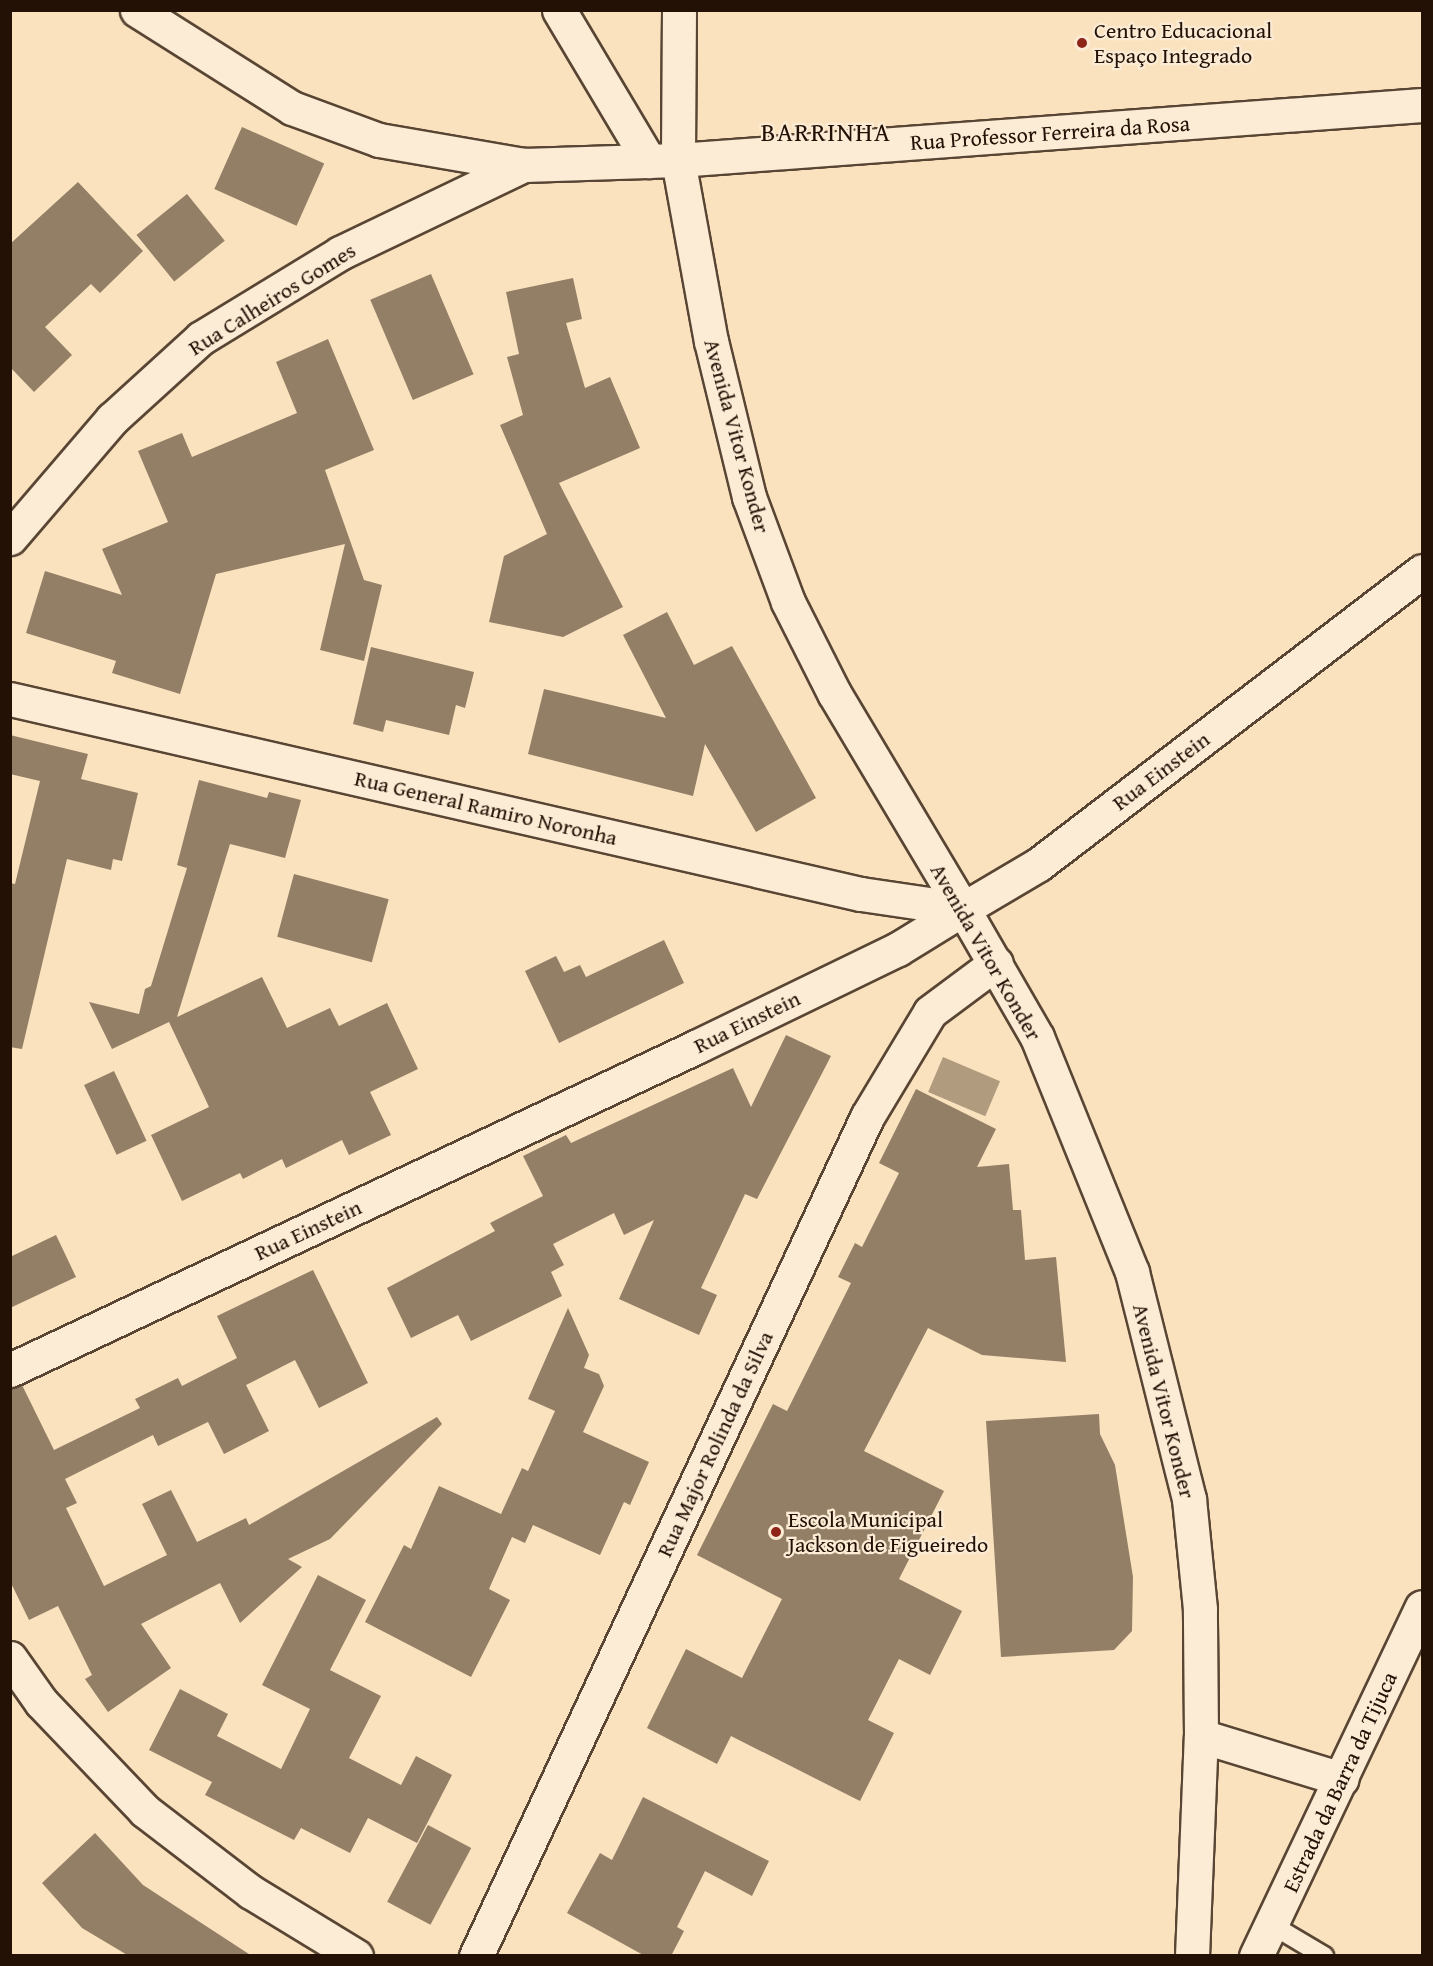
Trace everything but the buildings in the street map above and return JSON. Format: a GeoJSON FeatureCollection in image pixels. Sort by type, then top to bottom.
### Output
{"type":"FeatureCollection","features":[{"type":"Feature","properties":{"kind":"street","name":"Rua Professor Ferreira da Rosa"},"geometry":{"type":"LineString","coordinates":[[137,10],[292,108],[379,140],[524,165],[664,161],[1422,105]]}},
{"type":"Feature","properties":{"kind":"street"},"geometry":{"type":"LineString","coordinates":[[559,10],[664,161]]}},
{"type":"Feature","properties":{"kind":"street","name":"Avenida Vitor Konder"},"geometry":{"type":"LineString","coordinates":[[679,10],[664,161],[749,497],[788,602],[834,693],[1020,1002],[1067,1103],[1132,1272],[1189,1500],[1200,1609],[1201,1736],[1192,1956]]}},
{"type":"Feature","properties":{"kind":"street","name":"Rua Calheiros Gomes"},"geometry":{"type":"LineString","coordinates":[[10,538],[112,419],[201,338],[340,253],[524,165]]}},
{"type":"Feature","properties":{"kind":"street","name":"Rua Einstein"},"geometry":{"type":"LineString","coordinates":[[10,1370],[698,1046],[898,949],[1039,864],[1422,571]]}},
{"type":"Feature","properties":{"kind":"street","name":"Rua General Ramiro Noronha"},"geometry":{"type":"LineString","coordinates":[[10,699],[861,894],[963,909]]}},
{"type":"Feature","properties":{"kind":"street","name":"Rua Major Rolinda da Silva"},"geometry":{"type":"LineString","coordinates":[[476,1956],[867,1118],[930,1012],[996,963]]}},
{"type":"Feature","properties":{"kind":"street","name":"Estrada da Barra da Tijuca"},"geometry":{"type":"LineString","coordinates":[[1256,1956],[1422,1607]]}},
{"type":"Feature","properties":{"kind":"street"},"geometry":{"type":"LineString","coordinates":[[10,1658],[41,1702],[145,1811],[250,1892],[356,1956]]}},
{"type":"Feature","properties":{"kind":"street"},"geometry":{"type":"LineString","coordinates":[[1201,1736],[1342,1779]]}},
{"type":"Feature","properties":{"kind":"lane"},"geometry":{"type":"LineString","coordinates":[[1272,1925],[1324,1956]]}},
{"type":"Feature","properties":{"kind":"shaded area"},"geometry":{"type":"Polygon","coordinates":[[[943,1057],[1000,1081],[985,1116],[928,1092],[943,1057]]]}},
{"type":"Feature","properties":{"kind":"place","name":"Centro Educacional Espaço Integrado"},"geometry":{"type":"Point","coordinates":[1082,43]}},
{"type":"Feature","properties":{"kind":"place","name":"Escola Municipal Jackson de Figueiredo"},"geometry":{"type":"Point","coordinates":[776,1532]}},
{"type":"Feature","properties":{"kind":"district","name":"BARRINHA"},"geometry":{"type":"Point","coordinates":[826,132]}}]}
